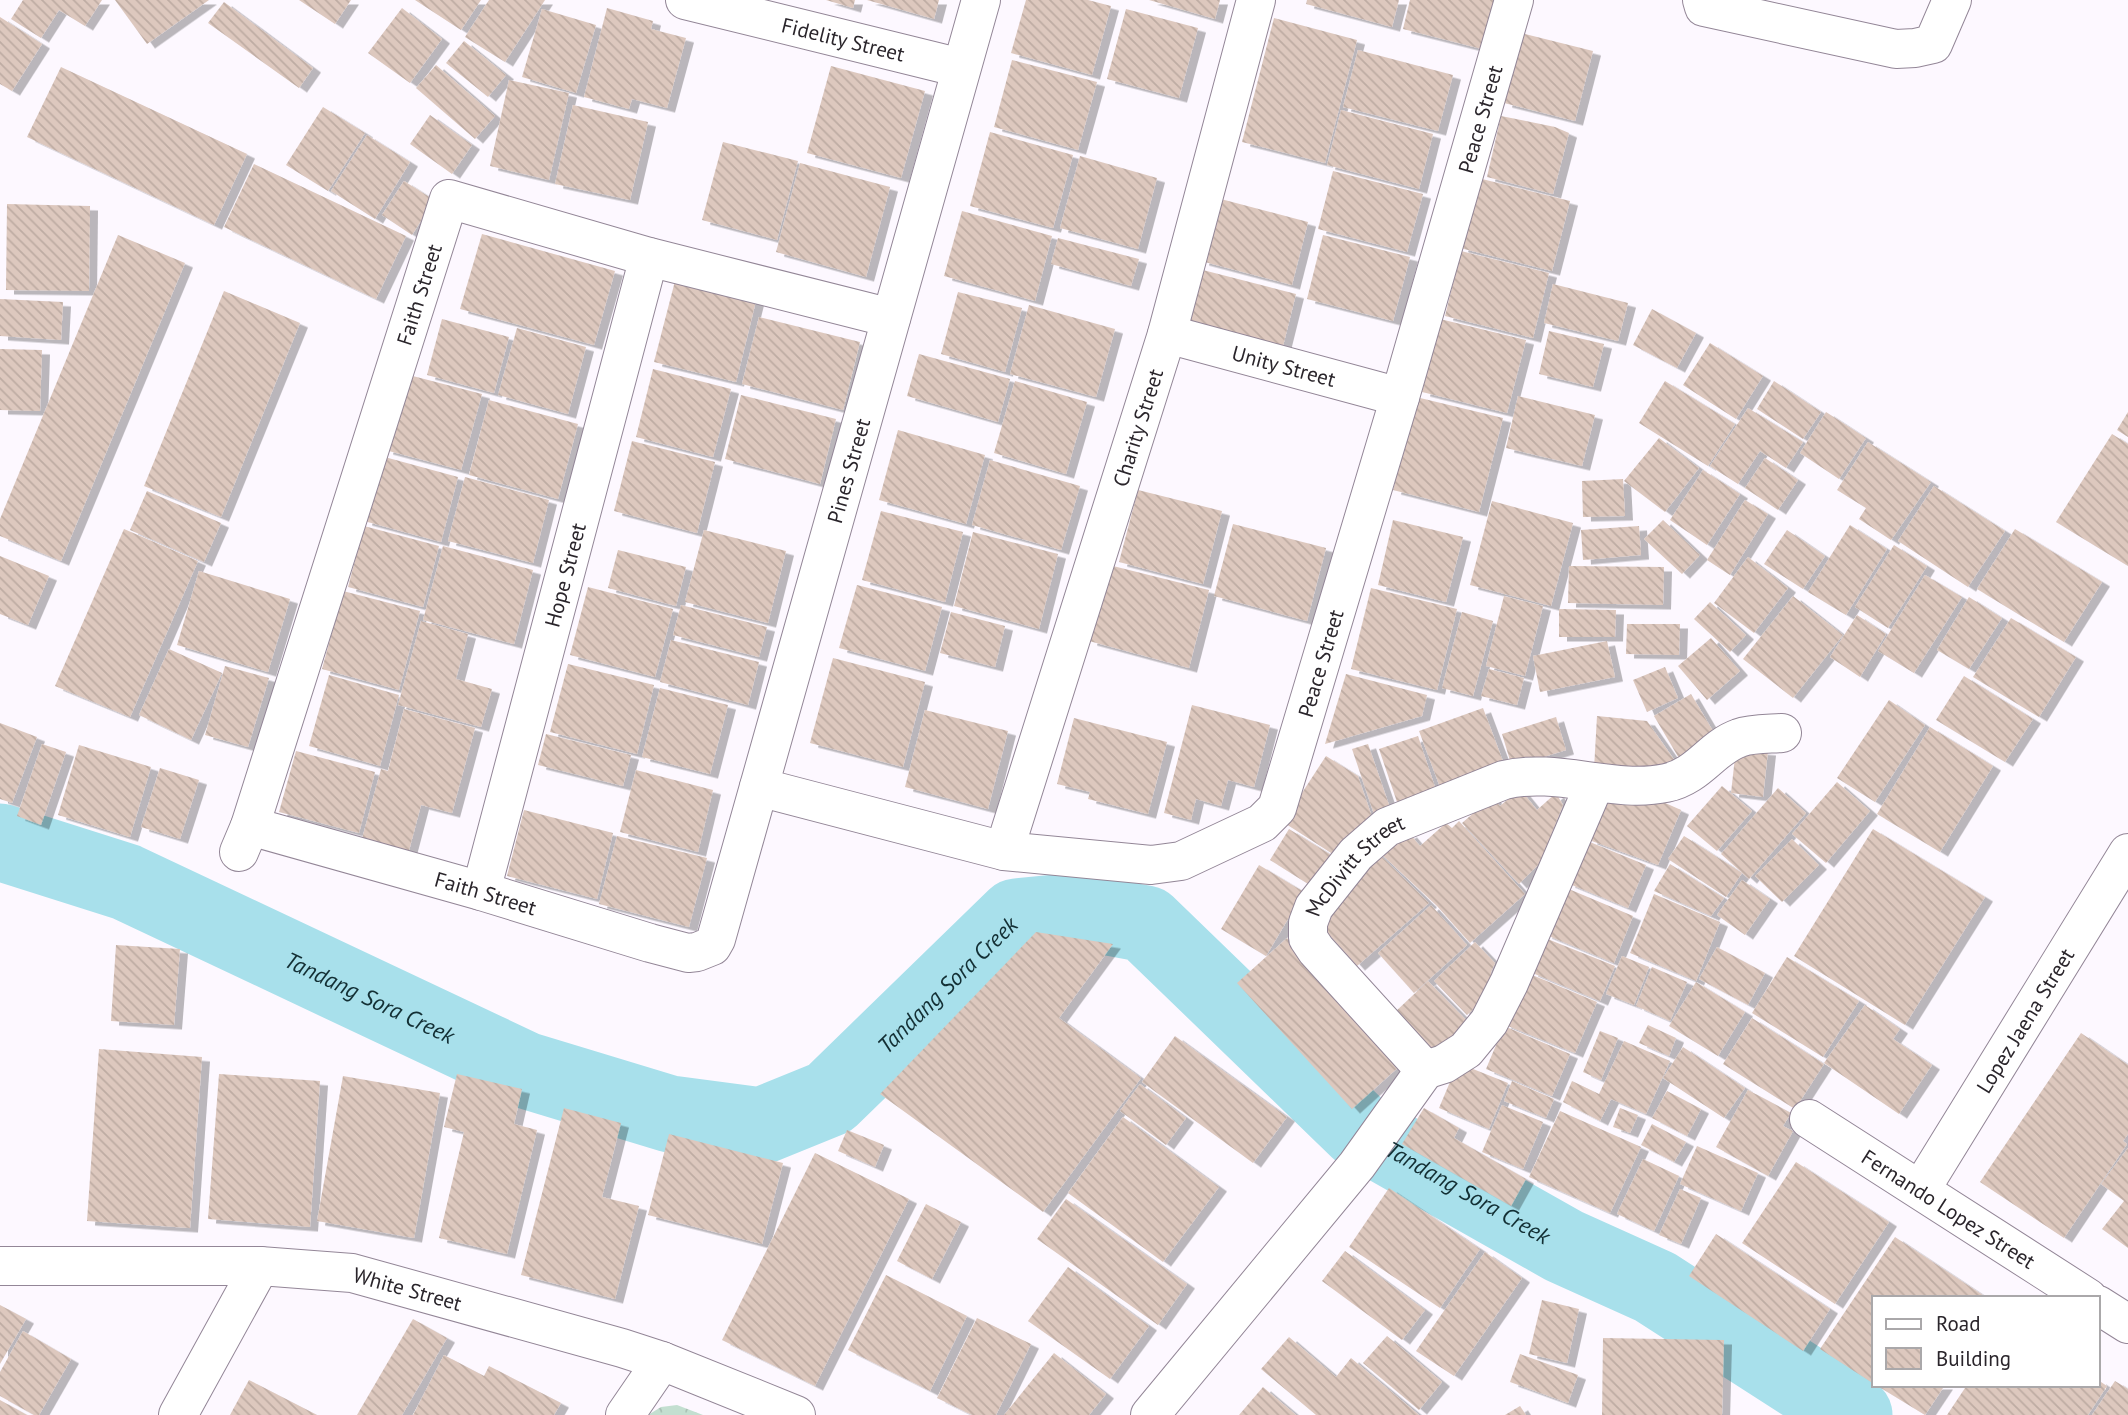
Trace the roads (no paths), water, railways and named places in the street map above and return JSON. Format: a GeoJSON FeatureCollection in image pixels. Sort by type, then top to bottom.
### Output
{"type":"FeatureCollection","features":[{"type":"Feature","properties":{"kind":"street","name":"Fidelity Street"},"geometry":{"type":"LineString","coordinates":[[685,0],[961,68]]}},
{"type":"Feature","properties":{"kind":"street","name":"Pines Street"},"geometry":{"type":"LineString","coordinates":[[716,939],[981,0]]}},
{"type":"Feature","properties":{"kind":"street","name":"Charity Street"},"geometry":{"type":"LineString","coordinates":[[1004,851],[1167,334],[1255,0]]}},
{"type":"Feature","properties":{"kind":"street","name":"Peace Street"},"geometry":{"type":"LineString","coordinates":[[759,787],[1004,851],[1151,865],[1181,861],[1262,823],[1277,808],[1400,397],[1514,0]]}},
{"type":"Feature","properties":{"kind":"street"},"geometry":{"type":"LineString","coordinates":[[1702,0],[1704,7],[1896,49],[1933,44],[1952,0]]}},
{"type":"Feature","properties":{"kind":"street","name":"Faith Street"},"geometry":{"type":"LineString","coordinates":[[716,939],[712,946],[688,953],[481,891],[244,839],[449,199],[649,257],[891,318]]}},
{"type":"Feature","properties":{"kind":"street","name":"Hope Street"},"geometry":{"type":"LineString","coordinates":[[481,891],[649,257]]}},
{"type":"Feature","properties":{"kind":"street","name":"Unity Street"},"geometry":{"type":"LineString","coordinates":[[1167,334],[1400,397]]}},
{"type":"Feature","properties":{"kind":"street","name":"McDivitt Street"},"geometry":{"type":"LineString","coordinates":[[1425,1069],[1308,938],[1308,923],[1314,906],[1369,841],[1387,827],[1408,817],[1518,776],[1595,783],[1667,783],[1693,773],[1740,737],[1782,733]]}},
{"type":"Feature","properties":{"kind":"street"},"geometry":{"type":"LineString","coordinates":[[1150,1415],[1357,1165],[1425,1069],[1444,1064],[1466,1050],[1489,1022],[1509,984],[1595,783]]}},
{"type":"Feature","properties":{"kind":"street","name":"Lopez Jaena Street"},"geometry":{"type":"LineString","coordinates":[[1921,1189],[2128,853]]}},
{"type":"Feature","properties":{"kind":"street","name":"Fernando Lopez Street"},"geometry":{"type":"LineString","coordinates":[[1809,1119],[2085,1296]]}},
{"type":"Feature","properties":{"kind":"street","name":"White Street"},"geometry":{"type":"LineString","coordinates":[[0,1266],[260,1266],[352,1273],[662,1361],[796,1415]]}},
{"type":"Feature","properties":{"kind":"street"},"geometry":{"type":"LineString","coordinates":[[178,1415],[260,1266]]}},
{"type":"Feature","properties":{"kind":"street"},"geometry":{"type":"LineString","coordinates":[[2100,1306],[2128,1324]]}},
{"type":"Feature","properties":{"kind":"street"},"geometry":{"type":"LineString","coordinates":[[625,1415],[662,1361]]}},
{"type":"Feature","properties":{"kind":"waterway","name":"Tandang Sora Creek"},"geometry":{"type":"LineString","coordinates":[[0,842],[126,882],[525,1070],[670,1114],[761,1126],[830,1098],[1016,917],[1076,911],[1146,924],[1359,1130],[1564,1246],[1655,1287],[1854,1415]]}}]}
